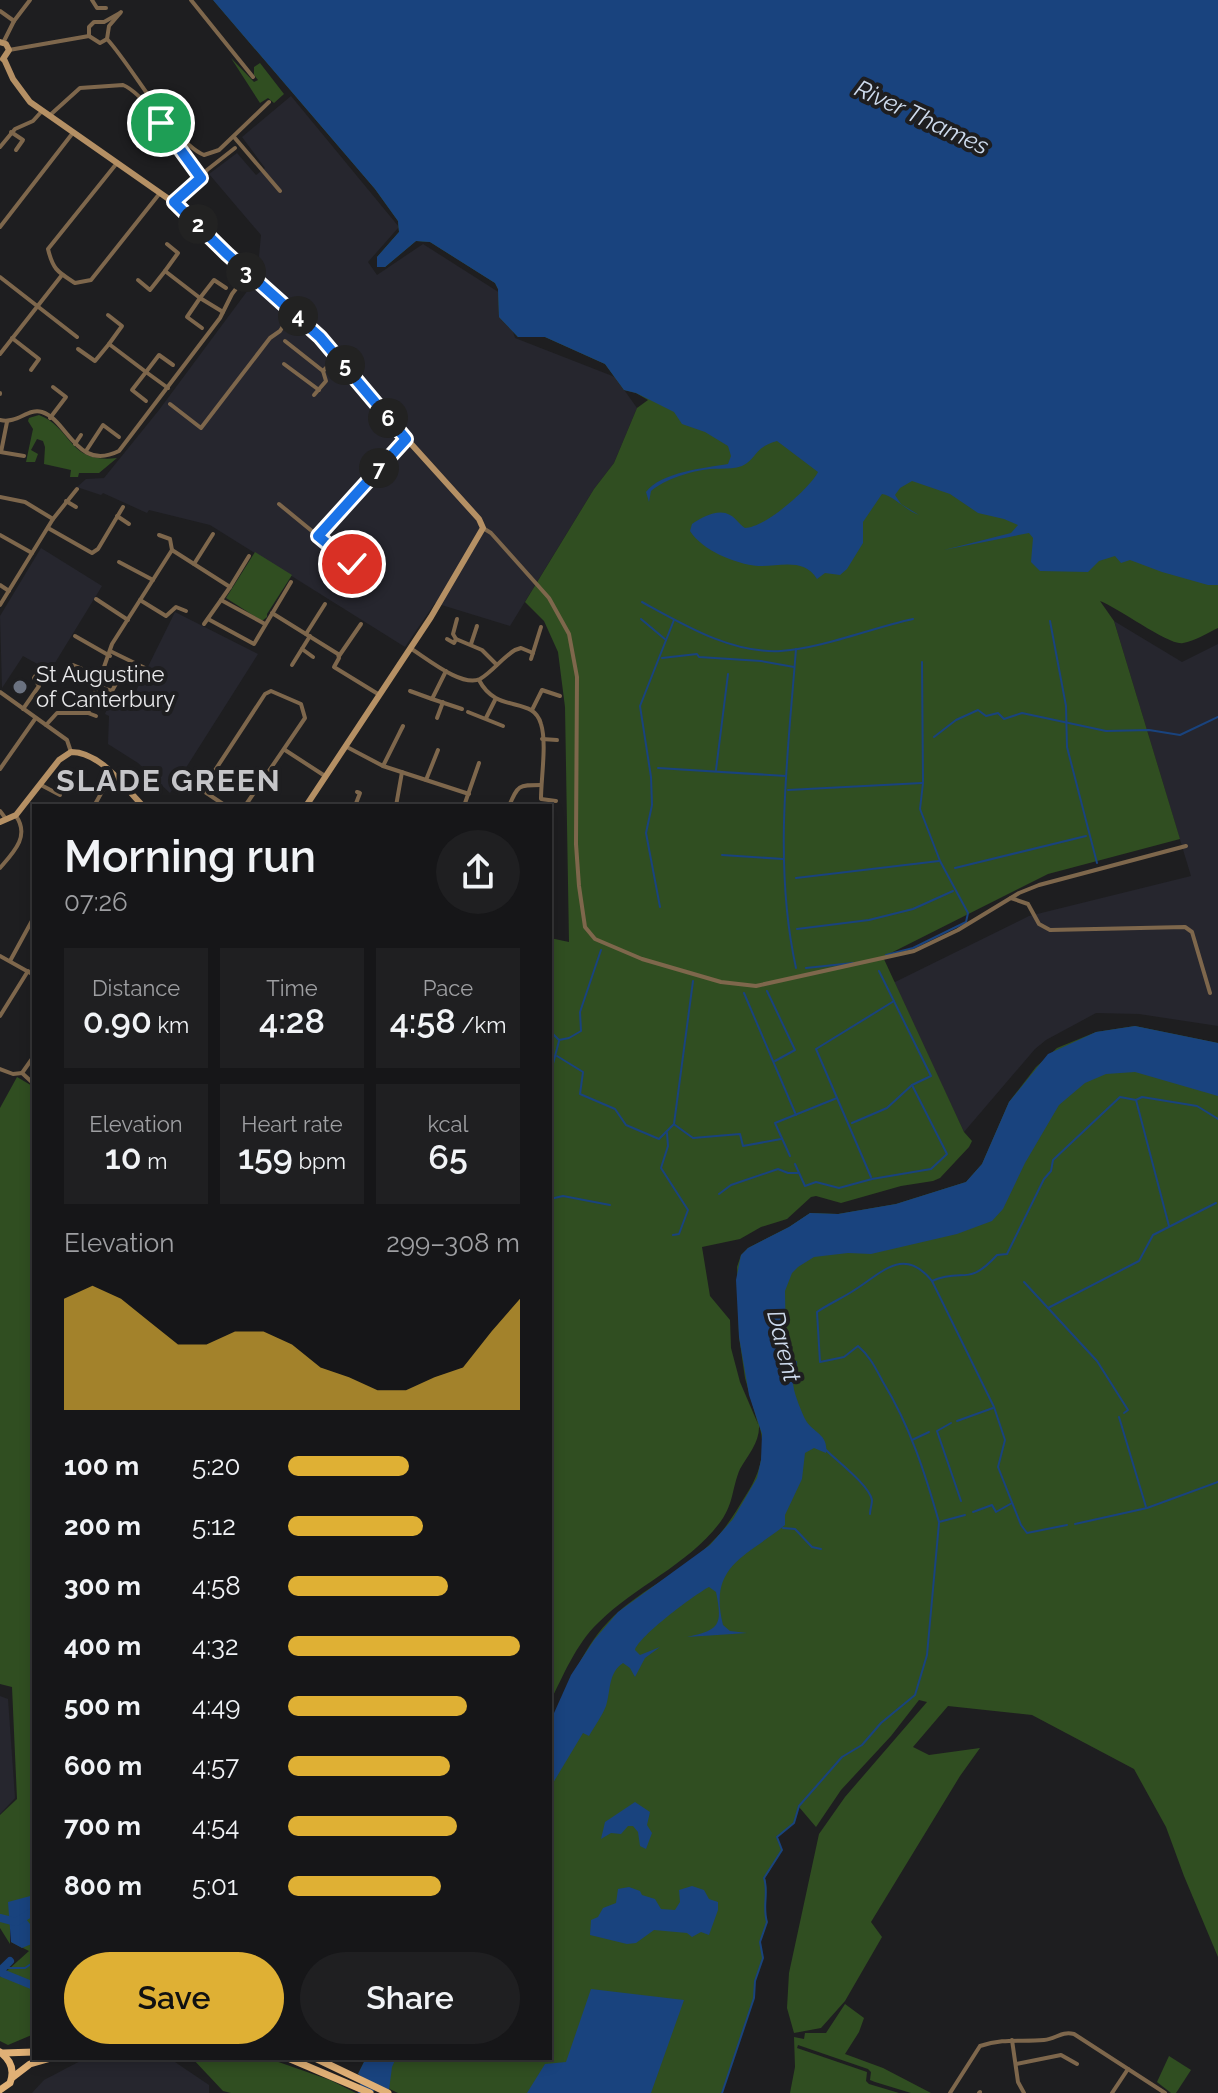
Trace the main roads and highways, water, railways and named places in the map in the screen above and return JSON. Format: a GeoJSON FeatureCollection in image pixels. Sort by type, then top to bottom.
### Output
{"type":"FeatureCollection","features":[{"type":"Feature","properties":{"kind":"main road"},"geometry":{"type":"LineString","coordinates":[[1,2052],[32,2052]]}},
{"type":"Feature","properties":{"kind":"main road"},"geometry":{"type":"LineString","coordinates":[[1,2052],[12,2066],[10,2093]]}},
{"type":"Feature","properties":{"kind":"main road"},"geometry":{"type":"LineString","coordinates":[[0,2090],[20,2069],[45,2060]]}},
{"type":"Feature","properties":{"kind":"main road"},"geometry":{"type":"LineString","coordinates":[[294,2060],[388,2093]]}},
{"type":"Feature","properties":{"kind":"main road"},"geometry":{"type":"LineString","coordinates":[[318,2060],[370,2093]]}},
{"type":"Feature","properties":{"kind":"water","name":"River Thames"},"geometry":{"type":"Polygon","coordinates":[[[213,0],[1218,0],[1218,585],[1162,572],[1130,560],[1121,563],[1115,556],[1099,561],[1088,572],[1040,571],[1031,562],[1033,538],[1029,533],[944,550],[1011,533],[1018,525],[978,513],[950,494],[912,481],[895,495],[901,504],[919,515],[882,494],[863,522],[863,543],[840,575],[825,573],[817,579],[812,572],[798,565],[749,565],[711,550],[695,538],[690,531],[692,524],[721,512],[732,516],[745,528],[764,522],[806,488],[818,472],[777,441],[764,447],[742,466],[695,472],[663,483],[651,491],[649,502],[646,492],[672,475],[728,464],[731,456],[728,446],[705,432],[682,424],[674,412],[624,390],[605,364],[545,337],[518,337],[499,317],[495,283],[430,242],[416,241],[385,267],[377,267],[377,257],[399,232],[398,221],[375,189],[213,0]]]}},
{"type":"Feature","properties":{"kind":"water","name":"Darent"},"geometry":{"type":"Polygon","coordinates":[[[1135,1026],[1218,1043],[1218,1096],[1135,1072],[1106,1074],[1085,1083],[1059,1105],[1025,1163],[1003,1209],[992,1221],[957,1234],[871,1254],[814,1257],[792,1273],[785,1291],[786,1348],[791,1363],[797,1361],[793,1383],[798,1403],[807,1422],[825,1441],[826,1453],[814,1448],[805,1453],[802,1479],[785,1515],[785,1525],[744,1555],[726,1575],[720,1605],[723,1625],[730,1631],[747,1633],[687,1637],[706,1632],[716,1625],[719,1612],[716,1592],[709,1587],[668,1616],[646,1635],[635,1650],[640,1655],[660,1647],[645,1658],[635,1677],[623,1663],[618,1667],[602,1714],[589,1736],[583,1733],[552,1785],[552,1718],[571,1675],[594,1640],[618,1612],[710,1545],[733,1519],[757,1478],[762,1434],[749,1395],[739,1337],[736,1280],[741,1255],[810,1213],[838,1214],[896,1204],[966,1182],[982,1164],[1009,1102],[1048,1054],[1096,1032],[1135,1026]]]}},
{"type":"Feature","properties":{"kind":"water"},"geometry":{"type":"Polygon","coordinates":[[[635,1802],[650,1812],[647,1825],[652,1833],[646,1849],[640,1846],[638,1832],[633,1826],[628,1826],[621,1834],[611,1833],[601,1839],[605,1822],[635,1802]]]}},
{"type":"Feature","properties":{"kind":"water"},"geometry":{"type":"Polygon","coordinates":[[[692,1886],[704,1890],[709,1899],[718,1902],[709,1935],[701,1932],[692,1937],[687,1933],[654,1930],[636,1943],[627,1944],[590,1935],[591,1920],[598,1917],[603,1908],[616,1903],[618,1889],[629,1887],[640,1891],[642,1895],[655,1899],[661,1909],[675,1910],[680,1902],[679,1890],[692,1886]]]}},
{"type":"Feature","properties":{"kind":"water"},"geometry":{"type":"Polygon","coordinates":[[[32,1896],[32,1917],[26,1919],[32,1926],[32,1944],[22,1948],[11,1942],[8,1902],[32,1896]]]}},
{"type":"Feature","properties":{"kind":"water"},"geometry":{"type":"Polygon","coordinates":[[[591,1989],[684,2000],[651,2093],[527,2093],[545,2064],[566,2062],[591,1989]]]}},
{"type":"Feature","properties":{"kind":"water"},"geometry":{"type":"Polygon","coordinates":[[[365,2060],[395,2060],[389,2090],[376,2084],[373,2093],[358,2093],[362,2077],[358,2074],[365,2060]]]}},
{"type":"Feature","properties":{"kind":"waterway"},"geometry":{"type":"LineString","coordinates":[[642,602],[709,636],[763,651],[814,646],[913,619]]}},
{"type":"Feature","properties":{"kind":"waterway"},"geometry":{"type":"LineString","coordinates":[[641,619],[666,640]]}},
{"type":"Feature","properties":{"kind":"waterway"},"geometry":{"type":"LineString","coordinates":[[660,907],[646,833],[652,805],[651,777],[640,706],[674,620]]}},
{"type":"Feature","properties":{"kind":"waterway"},"geometry":{"type":"LineString","coordinates":[[1050,621],[1066,706],[1067,747],[1097,863]]}},
{"type":"Feature","properties":{"kind":"waterway"},"geometry":{"type":"LineString","coordinates":[[796,649],[786,769],[784,849],[789,929],[796,968]]}},
{"type":"Feature","properties":{"kind":"waterway"},"geometry":{"type":"LineString","coordinates":[[662,658],[697,654],[699,657],[761,661],[794,667]]}},
{"type":"Feature","properties":{"kind":"waterway"},"geometry":{"type":"LineString","coordinates":[[886,955],[913,948],[966,922],[968,913],[940,861],[920,809],[923,783],[922,662]]}},
{"type":"Feature","properties":{"kind":"waterway"},"geometry":{"type":"LineString","coordinates":[[716,770],[728,674]]}},
{"type":"Feature","properties":{"kind":"waterway"},"geometry":{"type":"LineString","coordinates":[[934,737],[956,720],[978,710],[986,716],[998,713],[1004,719],[1022,713],[1106,731],[1149,730],[1180,735],[1218,717]]}},
{"type":"Feature","properties":{"kind":"waterway"},"geometry":{"type":"LineString","coordinates":[[658,768],[786,776]]}},
{"type":"Feature","properties":{"kind":"waterway"},"geometry":{"type":"LineString","coordinates":[[788,790],[922,783]]}},
{"type":"Feature","properties":{"kind":"waterway"},"geometry":{"type":"LineString","coordinates":[[955,868],[1086,836]]}},
{"type":"Feature","properties":{"kind":"waterway"},"geometry":{"type":"LineString","coordinates":[[722,855],[783,859]]}},
{"type":"Feature","properties":{"kind":"waterway"},"geometry":{"type":"LineString","coordinates":[[796,878],[939,861]]}},
{"type":"Feature","properties":{"kind":"waterway"},"geometry":{"type":"LineString","coordinates":[[797,929],[869,920],[913,909],[953,891]]}},
{"type":"Feature","properties":{"kind":"waterway"},"geometry":{"type":"LineString","coordinates":[[552,1033],[559,1040],[581,1031],[580,1012],[601,950]]}},
{"type":"Feature","properties":{"kind":"waterway"},"geometry":{"type":"LineString","coordinates":[[806,968],[853,963]]}},
{"type":"Feature","properties":{"kind":"waterway"},"geometry":{"type":"LineString","coordinates":[[852,1123],[887,1108],[912,1085],[931,1076],[879,971]]}},
{"type":"Feature","properties":{"kind":"waterway"},"geometry":{"type":"LineString","coordinates":[[557,1056],[583,1072],[580,1094],[615,1109],[626,1125],[659,1139],[674,1124],[693,981]]}},
{"type":"Feature","properties":{"kind":"waterway"},"geometry":{"type":"LineString","coordinates":[[767,991],[795,1050],[775,1061]]}},
{"type":"Feature","properties":{"kind":"waterway"},"geometry":{"type":"LineString","coordinates":[[744,993],[796,1115]]}},
{"type":"Feature","properties":{"kind":"waterway"},"geometry":{"type":"LineString","coordinates":[[871,1177],[816,1049],[894,1001]]}},
{"type":"Feature","properties":{"kind":"waterway"},"geometry":{"type":"LineString","coordinates":[[552,1067],[559,1041]]}},
{"type":"Feature","properties":{"kind":"waterway"},"geometry":{"type":"LineString","coordinates":[[795,1164],[805,1186],[816,1182],[839,1188],[931,1169],[947,1154],[912,1085]]}},
{"type":"Feature","properties":{"kind":"waterway"},"geometry":{"type":"LineString","coordinates":[[932,1281],[972,1274],[997,1255],[1007,1254],[1044,1179],[1051,1171],[1053,1160],[1120,1097],[1136,1100]]}},
{"type":"Feature","properties":{"kind":"waterway"},"geometry":{"type":"LineString","coordinates":[[1169,1226],[1136,1100],[1142,1097],[1197,1106],[1218,1119]]}},
{"type":"Feature","properties":{"kind":"waterway"},"geometry":{"type":"LineString","coordinates":[[790,1156],[775,1123],[837,1098]]}},
{"type":"Feature","properties":{"kind":"waterway"},"geometry":{"type":"LineString","coordinates":[[675,1125],[693,1138],[740,1134],[743,1146],[781,1139]]}},
{"type":"Feature","properties":{"kind":"waterway"},"geometry":{"type":"LineString","coordinates":[[667,1133],[668,1146],[661,1168],[688,1210],[679,1234],[673,1235]]}},
{"type":"Feature","properties":{"kind":"waterway"},"geometry":{"type":"LineString","coordinates":[[719,1194],[731,1185],[778,1169],[798,1173]]}},
{"type":"Feature","properties":{"kind":"waterway"},"geometry":{"type":"LineString","coordinates":[[552,1199],[563,1196],[610,1205]]}},
{"type":"Feature","properties":{"kind":"waterway"},"geometry":{"type":"LineString","coordinates":[[1048,1308],[1139,1261],[1153,1235],[1216,1203]]}},
{"type":"Feature","properties":{"kind":"waterway"},"geometry":{"type":"LineString","coordinates":[[965,1515],[939,1522],[909,1433],[893,1399],[862,1350],[858,1346],[844,1357],[820,1362],[817,1312],[894,1266],[912,1265],[932,1281],[994,1407],[1005,1440],[998,1467],[1021,1525],[1027,1533],[1067,1525]]}},
{"type":"Feature","properties":{"kind":"waterway"},"geometry":{"type":"LineString","coordinates":[[1024,1282],[1097,1361],[1128,1410],[1124,1413]]}},
{"type":"Feature","properties":{"kind":"waterway"},"geometry":{"type":"LineString","coordinates":[[957,1421],[993,1408]]}},
{"type":"Feature","properties":{"kind":"waterway"},"geometry":{"type":"LineString","coordinates":[[1119,1417],[1146,1507]]}},
{"type":"Feature","properties":{"kind":"waterway"},"geometry":{"type":"LineString","coordinates":[[951,1423],[937,1431],[961,1501]]}},
{"type":"Feature","properties":{"kind":"waterway"},"geometry":{"type":"LineString","coordinates":[[912,1440],[929,1432]]}},
{"type":"Feature","properties":{"kind":"waterway"},"geometry":{"type":"LineString","coordinates":[[826,1450],[870,1494],[870,1514]]}},
{"type":"Feature","properties":{"kind":"waterway"},"geometry":{"type":"LineString","coordinates":[[1075,1524],[1147,1508],[1218,1482]]}},
{"type":"Feature","properties":{"kind":"waterway"},"geometry":{"type":"LineString","coordinates":[[973,1512],[992,1505],[996,1512],[1012,1503]]}},
{"type":"Feature","properties":{"kind":"waterway"},"geometry":{"type":"LineString","coordinates":[[722,2093],[754,1998],[755,1981],[763,1958],[760,1942],[767,1922],[764,1878],[782,1850],[777,1837],[794,1823],[799,1806],[842,1757],[862,1745],[881,1723],[915,1695],[927,1655],[939,1523]]}},
{"type":"Feature","properties":{"kind":"waterway"},"geometry":{"type":"LineString","coordinates":[[783,1528],[795,1529],[812,1547],[821,1549]]}},
{"type":"Feature","properties":{"kind":"waterway"},"geometry":{"type":"LineString","coordinates":[[0,1918],[16,1922],[32,1912]]}},
{"type":"Feature","properties":{"kind":"waterway"},"geometry":{"type":"LineString","coordinates":[[10,1961],[2,1973],[32,1985]]}},
{"type":"Feature","properties":{"kind":"waterway"},"geometry":{"type":"LineString","coordinates":[[0,1970],[25,1968],[32,1963]]}},
{"type":"Feature","properties":{"kind":"place","name":"St Augustine of Canterbury"},"geometry":{"type":"Point","coordinates":[20,687]}},
{"type":"Feature","properties":{"kind":"district","name":"SLADE GREEN"},"geometry":{"type":"Point","coordinates":[169,780]}}]}
